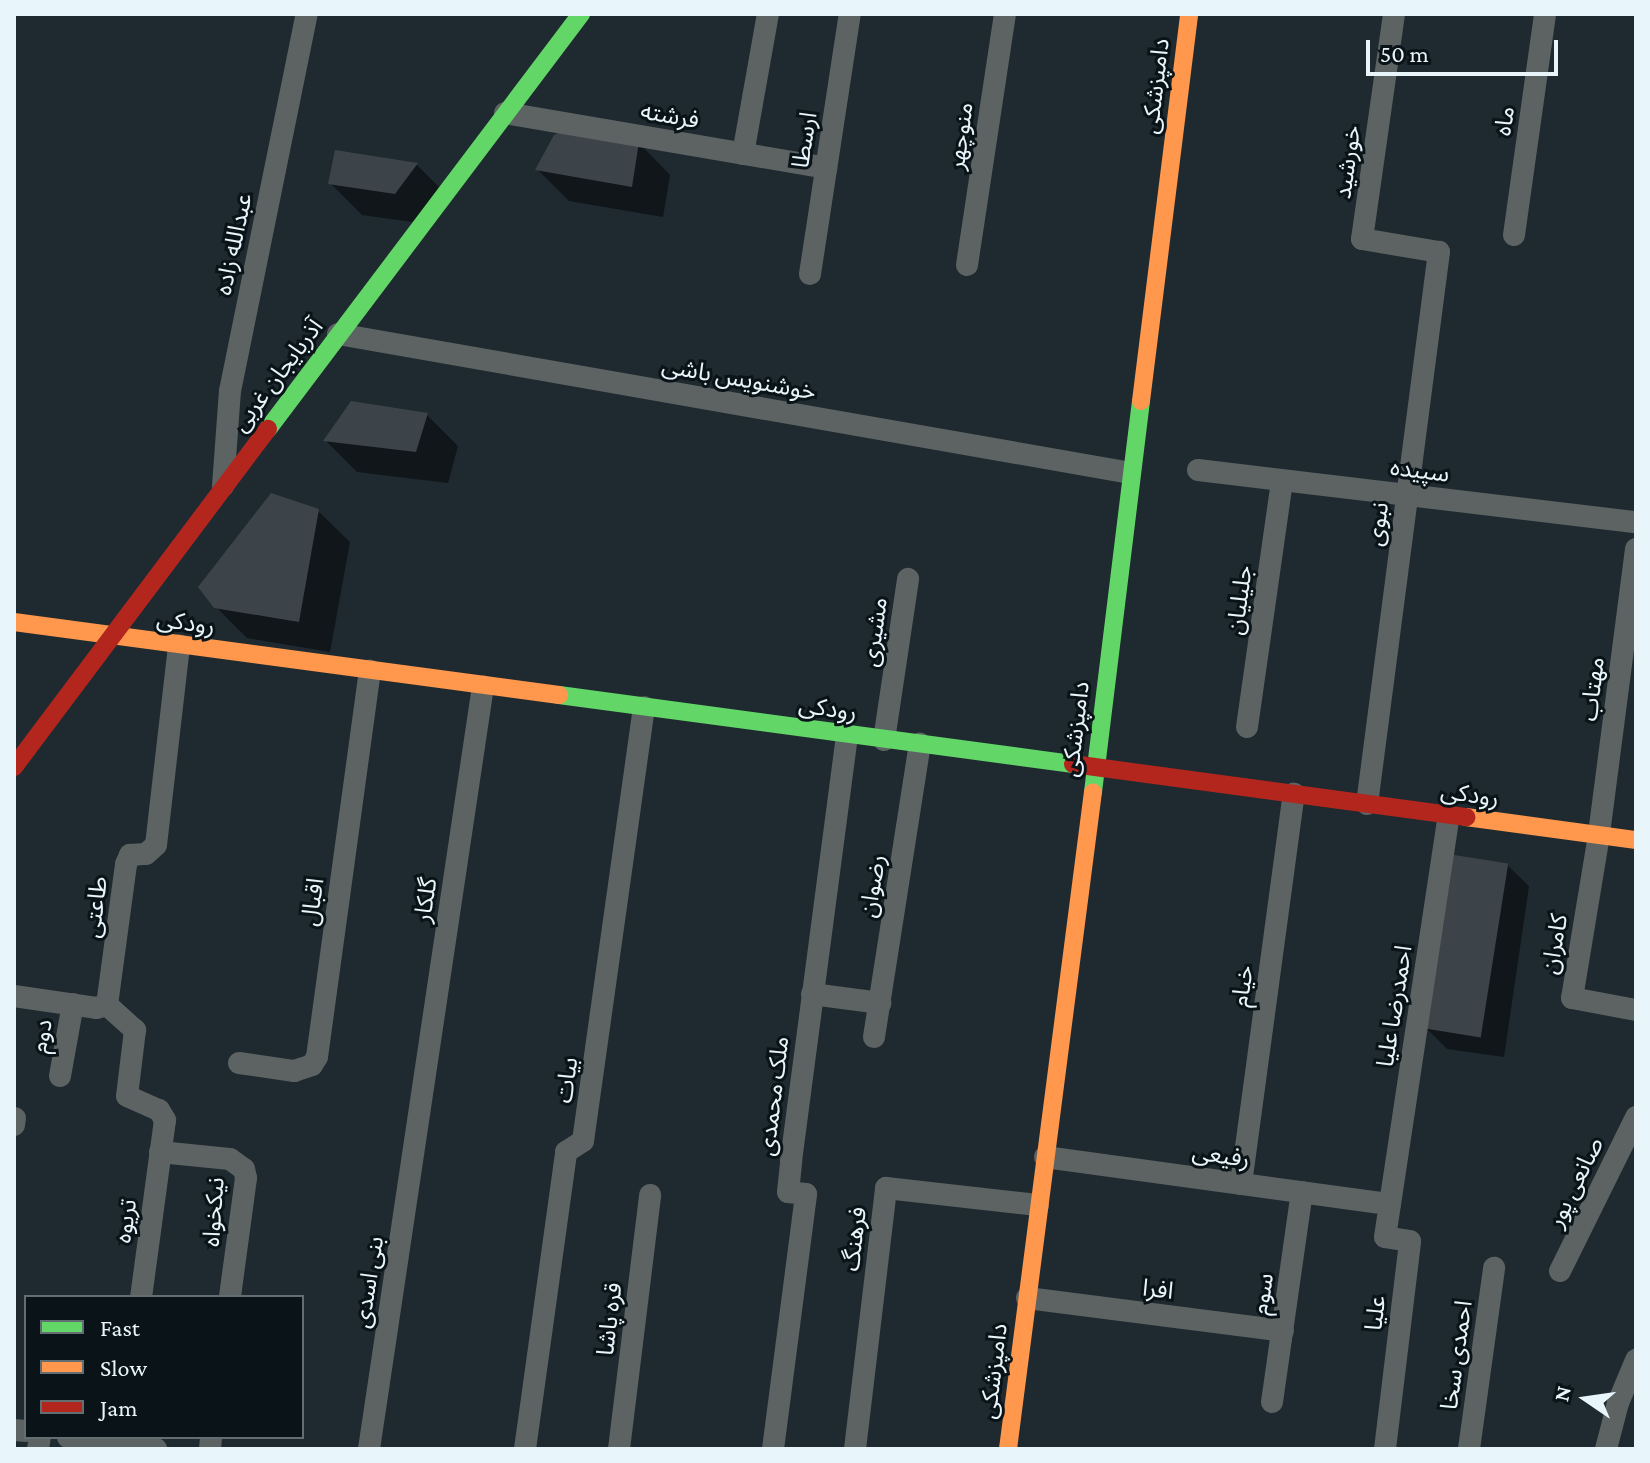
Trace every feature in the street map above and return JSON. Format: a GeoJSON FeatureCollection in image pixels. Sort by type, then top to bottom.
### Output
{"type":"FeatureCollection","features":[{"type":"Feature","properties":{"kind":"main road","name":"آذربایجان غربی"},"geometry":{"type":"LineString","coordinates":[[14,767],[581,14]]}},
{"type":"Feature","properties":{"kind":"main road","name":"دامپزشکی"},"geometry":{"type":"LineString","coordinates":[[1008,1449],[1189,14]]}},
{"type":"Feature","properties":{"kind":"main road","name":"رودکی"},"geometry":{"type":"LineString","coordinates":[[14,622],[1636,840]]}},
{"type":"Feature","properties":{"kind":"street","name":"عبدالله زاده"},"geometry":{"type":"LineString","coordinates":[[223,486],[230,391],[307,14]]}},
{"type":"Feature","properties":{"kind":"street"},"geometry":{"type":"LineString","coordinates":[[743,154],[768,14]]}},
{"type":"Feature","properties":{"kind":"street","name":"ارسطا"},"geometry":{"type":"LineString","coordinates":[[810,274],[850,14]]}},
{"type":"Feature","properties":{"kind":"street","name":"منوچهر"},"geometry":{"type":"LineString","coordinates":[[967,265],[1005,14]]}},
{"type":"Feature","properties":{"kind":"street","name":"خورشید"},"geometry":{"type":"LineString","coordinates":[[1394,14],[1362,239],[1439,252]]}},
{"type":"Feature","properties":{"kind":"street","name":"ماه"},"geometry":{"type":"LineString","coordinates":[[1514,235],[1545,14]]}},
{"type":"Feature","properties":{"kind":"street","name":"فرشته"},"geometry":{"type":"LineString","coordinates":[[505,113],[826,168]]}},
{"type":"Feature","properties":{"kind":"street","name":"نبوی"},"geometry":{"type":"LineString","coordinates":[[1367,804],[1439,252]]}},
{"type":"Feature","properties":{"kind":"street","name":"خوشنویس باشی"},"geometry":{"type":"LineString","coordinates":[[338,334],[1130,473]]}},
{"type":"Feature","properties":{"kind":"street","name":"سپیده"},"geometry":{"type":"LineString","coordinates":[[1198,470],[1636,522]]}},
{"type":"Feature","properties":{"kind":"street","name":"جلیلیان"},"geometry":{"type":"LineString","coordinates":[[1247,727],[1282,480]]}},
{"type":"Feature","properties":{"kind":"street","name":"مهتاب"},"geometry":{"type":"LineString","coordinates":[[1599,835],[1636,549]]}},
{"type":"Feature","properties":{"kind":"street","name":"مشیری"},"geometry":{"type":"LineString","coordinates":[[884,740],[908,579]]}},
{"type":"Feature","properties":{"kind":"street","name":"طاعتی"},"geometry":{"type":"LineString","coordinates":[[107,1005],[126,864],[130,855],[146,854],[156,845],[179,645]]}},
{"type":"Feature","properties":{"kind":"street","name":"اقبال"},"geometry":{"type":"LineString","coordinates":[[239,1063],[294,1071],[312,1065],[317,1057],[370,671]]}},
{"type":"Feature","properties":{"kind":"street","name":"گلکار"},"geometry":{"type":"LineString","coordinates":[[418,1122],[483,686]]}},
{"type":"Feature","properties":{"kind":"street","name":"بیات"},"geometry":{"type":"LineString","coordinates":[[525,1449],[566,1152],[583,1141],[644,707]]}},
{"type":"Feature","properties":{"kind":"street","name":"ملک محمدی"},"geometry":{"type":"LineString","coordinates":[[773,1449],[806,1194],[788,1192],[847,735]]}},
{"type":"Feature","properties":{"kind":"street","name":"رضوان"},"geometry":{"type":"LineString","coordinates":[[874,1037],[920,744]]}},
{"type":"Feature","properties":{"kind":"street","name":"خیام"},"geometry":{"type":"LineString","coordinates":[[1241,1184],[1294,794]]}},
{"type":"Feature","properties":{"kind":"street","name":"احمدرضا علیا"},"geometry":{"type":"LineString","coordinates":[[1390,1204],[1449,815]]}},
{"type":"Feature","properties":{"kind":"street","name":"کامران"},"geometry":{"type":"LineString","coordinates":[[1599,835],[1572,998],[1636,1010]]}},
{"type":"Feature","properties":{"kind":"street"},"geometry":{"type":"LineString","coordinates":[[812,994],[880,1003]]}},
{"type":"Feature","properties":{"kind":"street"},"geometry":{"type":"LineString","coordinates":[[14,998],[96,1008],[107,1005]]}},
{"type":"Feature","properties":{"kind":"street","name":"دوم"},"geometry":{"type":"LineString","coordinates":[[60,1076],[73,1004]]}},
{"type":"Feature","properties":{"kind":"street","name":"تریوه"},"geometry":{"type":"LineString","coordinates":[[107,1005],[135,1030],[127,1096],[163,1115],[141,1295]]}},
{"type":"Feature","properties":{"kind":"street","name":"صانعی پور"},"geometry":{"type":"LineString","coordinates":[[1560,1271],[1636,1117]]}},
{"type":"Feature","properties":{"kind":"street"},"geometry":{"type":"LineString","coordinates":[[14,1125],[15,1118]]}},
{"type":"Feature","properties":{"kind":"street","name":"بنی اسدی"},"geometry":{"type":"LineString","coordinates":[[369,1449],[418,1122]]}},
{"type":"Feature","properties":{"kind":"street","name":"نیکخواه"},"geometry":{"type":"LineString","coordinates":[[160,1152],[230,1159],[244,1169],[246,1178],[230,1295]]}},
{"type":"Feature","properties":{"kind":"street","name":"رفیعی"},"geometry":{"type":"LineString","coordinates":[[1045,1157],[1390,1204]]}},
{"type":"Feature","properties":{"kind":"street","name":"فرهنگ"},"geometry":{"type":"LineString","coordinates":[[855,1449],[886,1188],[1038,1205]]}},
{"type":"Feature","properties":{"kind":"street","name":"سوم"},"geometry":{"type":"LineString","coordinates":[[1272,1402],[1302,1192]]}},
{"type":"Feature","properties":{"kind":"street","name":"قره پاشا"},"geometry":{"type":"LineString","coordinates":[[619,1449],[650,1195]]}},
{"type":"Feature","properties":{"kind":"street","name":"علیا"},"geometry":{"type":"LineString","coordinates":[[1385,1449],[1410,1241],[1385,1237],[1390,1204]]}},
{"type":"Feature","properties":{"kind":"street","name":"احمدی سخا"},"geometry":{"type":"LineString","coordinates":[[1469,1449],[1494,1268]]}},
{"type":"Feature","properties":{"kind":"street","name":"افرا"},"geometry":{"type":"LineString","coordinates":[[1027,1298],[1283,1331]]}},
{"type":"Feature","properties":{"kind":"street"},"geometry":{"type":"LineString","coordinates":[[1606,1449],[1615,1412],[1636,1360]]}},
{"type":"Feature","properties":{"kind":"street"},"geometry":{"type":"LineString","coordinates":[[86,1439],[156,1449]]}},
{"type":"Feature","properties":{"kind":"building"},"geometry":{"type":"Polygon","coordinates":[[[565,130],[639,142],[632,187],[535,170],[554,135],[565,130]]]}},
{"type":"Feature","properties":{"kind":"building"},"geometry":{"type":"Polygon","coordinates":[[[335,150],[418,163],[395,194],[328,184],[335,150]]]}},
{"type":"Feature","properties":{"kind":"building"},"geometry":{"type":"Polygon","coordinates":[[[351,401],[428,413],[416,452],[323,441],[351,401]]]}},
{"type":"Feature","properties":{"kind":"building"},"geometry":{"type":"Polygon","coordinates":[[[271,493],[319,509],[299,622],[214,608],[198,587],[271,493]]]}},
{"type":"Feature","properties":{"kind":"building"},"geometry":{"type":"Polygon","coordinates":[[[1448,854],[1508,864],[1481,1037],[1420,1028],[1448,854]]]}},
{"type":"Feature","properties":{"kind":"traffic: fast"},"geometry":{"type":"LineString","coordinates":[[268,429],[581,14]]}},
{"type":"Feature","properties":{"kind":"traffic: fast"},"geometry":{"type":"LineString","coordinates":[[1093,792],[1141,401]]}},
{"type":"Feature","properties":{"kind":"traffic: fast"},"geometry":{"type":"LineString","coordinates":[[559,695],[1073,764]]}},
{"type":"Feature","properties":{"kind":"traffic: slow"},"geometry":{"type":"LineString","coordinates":[[1141,401],[1189,14]]}},
{"type":"Feature","properties":{"kind":"traffic: slow"},"geometry":{"type":"LineString","coordinates":[[14,622],[559,695]]}},
{"type":"Feature","properties":{"kind":"traffic: slow"},"geometry":{"type":"LineString","coordinates":[[1008,1449],[1093,792]]}},
{"type":"Feature","properties":{"kind":"traffic: slow"},"geometry":{"type":"LineString","coordinates":[[1466,817],[1636,840]]}},
{"type":"Feature","properties":{"kind":"traffic: jam"},"geometry":{"type":"LineString","coordinates":[[14,767],[268,429]]}},
{"type":"Feature","properties":{"kind":"traffic: jam"},"geometry":{"type":"LineString","coordinates":[[1073,764],[1466,817]]}}]}
